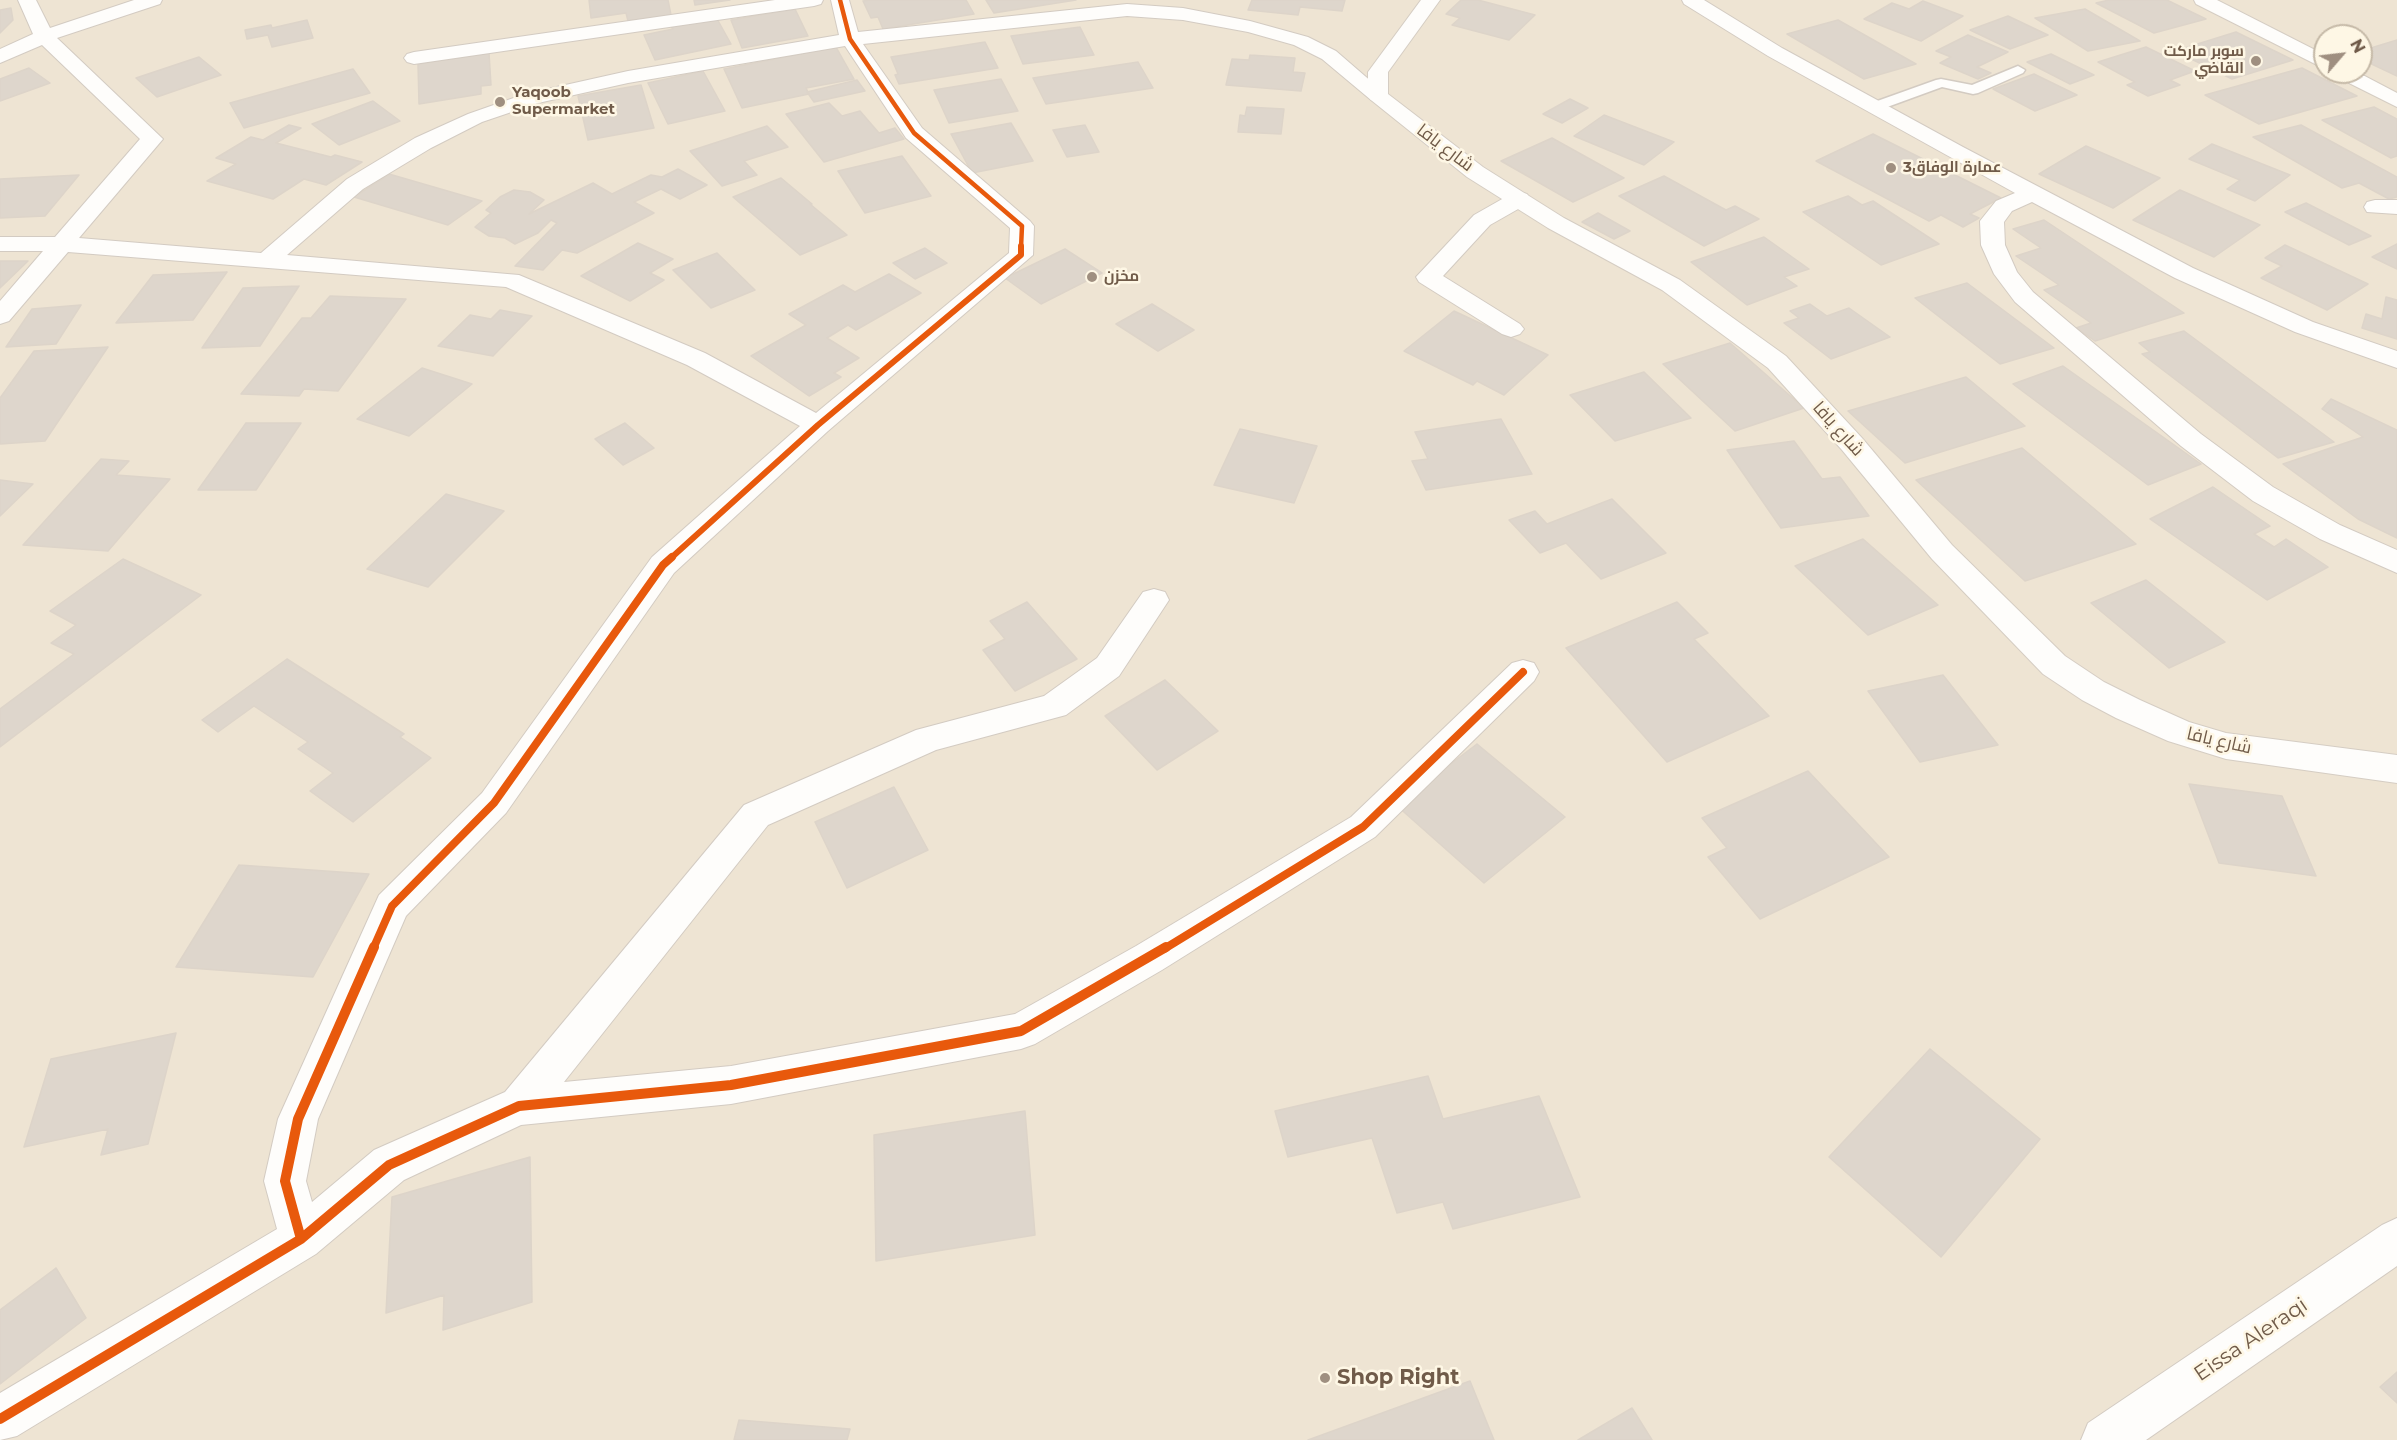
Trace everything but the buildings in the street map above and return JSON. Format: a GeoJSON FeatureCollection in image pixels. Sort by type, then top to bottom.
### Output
{"type":"FeatureCollection","features":[{"type":"Feature","properties":{"kind":"street"},"geometry":{"type":"LineString","coordinates":[[0,316],[152,139],[44,36],[27,0]]}},
{"type":"Feature","properties":{"kind":"street"},"geometry":{"type":"LineString","coordinates":[[0,57],[44,36],[153,0]]}},
{"type":"Feature","properties":{"kind":"street"},"geometry":{"type":"LineString","coordinates":[[414,58],[814,0]]}},
{"type":"Feature","properties":{"kind":"street"},"geometry":{"type":"LineString","coordinates":[[301,1239],[285,1181],[298,1119],[392,906],[494,803],[663,565],[818,425],[1021,255],[1022,225],[914,133],[850,39],[840,0]]}},
{"type":"Feature","properties":{"kind":"street"},"geometry":{"type":"LineString","coordinates":[[1378,96],[1378,72],[1431,0]]}},
{"type":"Feature","properties":{"kind":"street"},"geometry":{"type":"LineString","coordinates":[[1691,0],[1775,52],[2032,193],[2184,273],[2304,327],[2397,360]]}},
{"type":"Feature","properties":{"kind":"street"},"geometry":{"type":"LineString","coordinates":[[2204,0],[2313,57]]}},
{"type":"Feature","properties":{"kind":"street","name":"شارع يافا"},"geometry":{"type":"LineString","coordinates":[[267,260],[354,184],[423,143],[475,118],[532,98],[617,80],[850,39],[1127,10],[1183,14],[1250,27],[1301,41],[1329,55],[1475,172],[1556,223],[1671,285],[1777,362],[1852,444],[1942,552],[2054,665],[2093,691],[2180,732],[2226,746],[2397,769]]}},
{"type":"Feature","properties":{"kind":"street"},"geometry":{"type":"LineString","coordinates":[[2365,84],[2397,101]]}},
{"type":"Feature","properties":{"kind":"street"},"geometry":{"type":"LineString","coordinates":[[2032,193],[2004,206],[1992,221],[1993,245],[2006,274],[2024,297],[2191,440],[2263,494],[2330,532],[2397,562]]}},
{"type":"Feature","properties":{"kind":"street"},"geometry":{"type":"LineString","coordinates":[[1511,328],[1428,276],[1482,220],[1519,200]]}},
{"type":"Feature","properties":{"kind":"street"},"geometry":{"type":"LineString","coordinates":[[0,244],[60,244],[510,280],[696,359],[818,425]]}},
{"type":"Feature","properties":{"kind":"street"},"geometry":{"type":"LineString","coordinates":[[519,1106],[756,815],[927,739],[1054,706],[1108,667],[1154,600]]}},
{"type":"Feature","properties":{"kind":"street"},"geometry":{"type":"LineString","coordinates":[[0,1419],[301,1239],[389,1165],[519,1106],[731,1085],[1021,1031],[1149,958],[1364,827],[1523,672]]}},
{"type":"Feature","properties":{"kind":"street","name":"Eissa Aleraqi"},"geometry":{"type":"LineString","coordinates":[[2105,1440],[2397,1240]]}},
{"type":"Feature","properties":{"kind":"lane"},"geometry":{"type":"LineString","coordinates":[[1874,106],[1941,83],[1973,90],[2018,70]]}},
{"type":"Feature","properties":{"kind":"shaded area"},"geometry":{"type":"Polygon","coordinates":[[[0,0],[2397,0],[2397,1440],[0,1440],[0,0]]]}},
{"type":"Feature","properties":{"kind":"cycle path"},"geometry":{"type":"LineString","coordinates":[[301,1239],[285,1181],[298,1119],[392,906],[494,803],[663,565],[818,425],[1021,255],[1022,226],[914,133],[850,39],[840,0]]}},
{"type":"Feature","properties":{"kind":"cycle path"},"geometry":{"type":"LineString","coordinates":[[0,1419],[301,1239],[389,1165],[519,1106],[731,1085],[1021,1031],[1149,958],[1363,827],[1523,672]]}},
{"type":"Feature","properties":{"kind":"place","name":"سوبر ماركت القاضي"},"geometry":{"type":"Point","coordinates":[2256,61]}},
{"type":"Feature","properties":{"kind":"place","name":"Yaqoob Supermarket"},"geometry":{"type":"Point","coordinates":[500,102]}},
{"type":"Feature","properties":{"kind":"place","name":"عمارة الوفاق3"},"geometry":{"type":"Point","coordinates":[1891,168]}},
{"type":"Feature","properties":{"kind":"place","name":"مخزن"},"geometry":{"type":"Point","coordinates":[1092,277]}},
{"type":"Feature","properties":{"kind":"place","name":"Shop Right"},"geometry":{"type":"Point","coordinates":[1325,1378]}}]}
